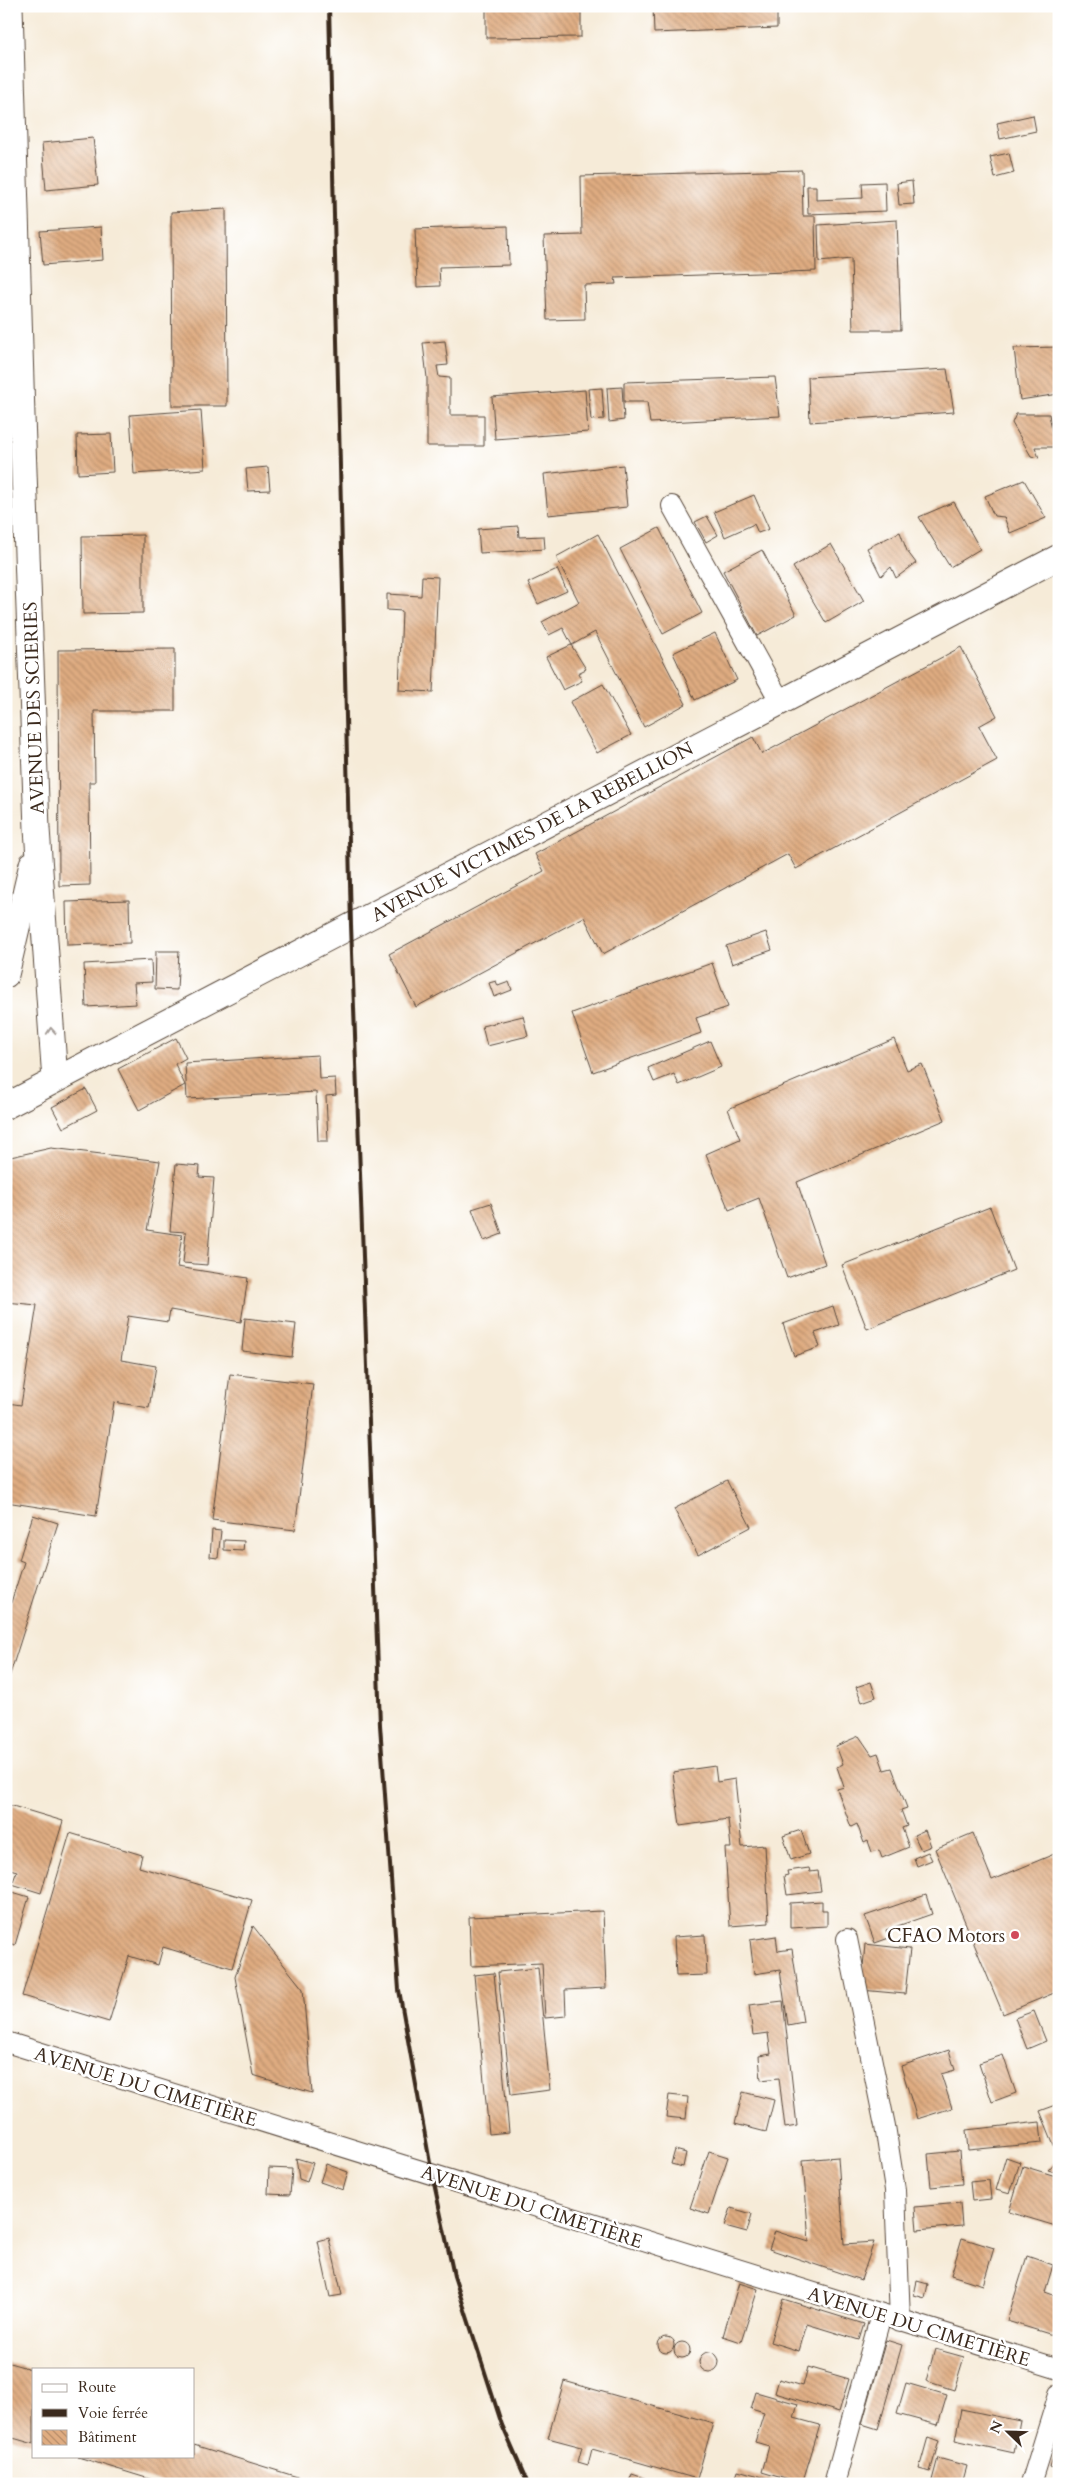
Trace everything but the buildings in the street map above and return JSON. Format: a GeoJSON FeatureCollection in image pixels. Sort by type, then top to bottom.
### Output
{"type":"FeatureCollection","features":[{"type":"Feature","properties":{"kind":"street","name":"AVENUE DES SCIERIES"},"geometry":{"type":"LineString","coordinates":[[10,6],[14,416],[38,830],[55,1080]]}},
{"type":"Feature","properties":{"kind":"street"},"geometry":{"type":"LineString","coordinates":[[672,506],[780,701]]}},
{"type":"Feature","properties":{"kind":"street","name":"AVENUE VICTIMES DE LA REBELLION"},"geometry":{"type":"LineString","coordinates":[[6,1106],[1059,556]]}},
{"type":"Feature","properties":{"kind":"street"},"geometry":{"type":"LineString","coordinates":[[6,974],[38,830]]}},
{"type":"Feature","properties":{"kind":"street"},"geometry":{"type":"LineString","coordinates":[[834,2484],[890,2318],[895,2190],[885,2126],[847,1938]]}},
{"type":"Feature","properties":{"kind":"street","name":"AVENUE DU CIMETIÈRE"},"geometry":{"type":"LineString","coordinates":[[6,2042],[1059,2369]]}},
{"type":"Feature","properties":{"kind":"street"},"geometry":{"type":"LineString","coordinates":[[1031,2484],[1059,2394]]}},
{"type":"Feature","properties":{"kind":"railway"},"geometry":{"type":"LineString","coordinates":[[329,6],[351,925],[380,1725],[399,1990],[432,2174],[454,2276],[502,2425],[528,2484]]}},
{"type":"Feature","properties":{"kind":"place","name":"CFAO Motors"},"geometry":{"type":"Point","coordinates":[1015,1935]}}]}
